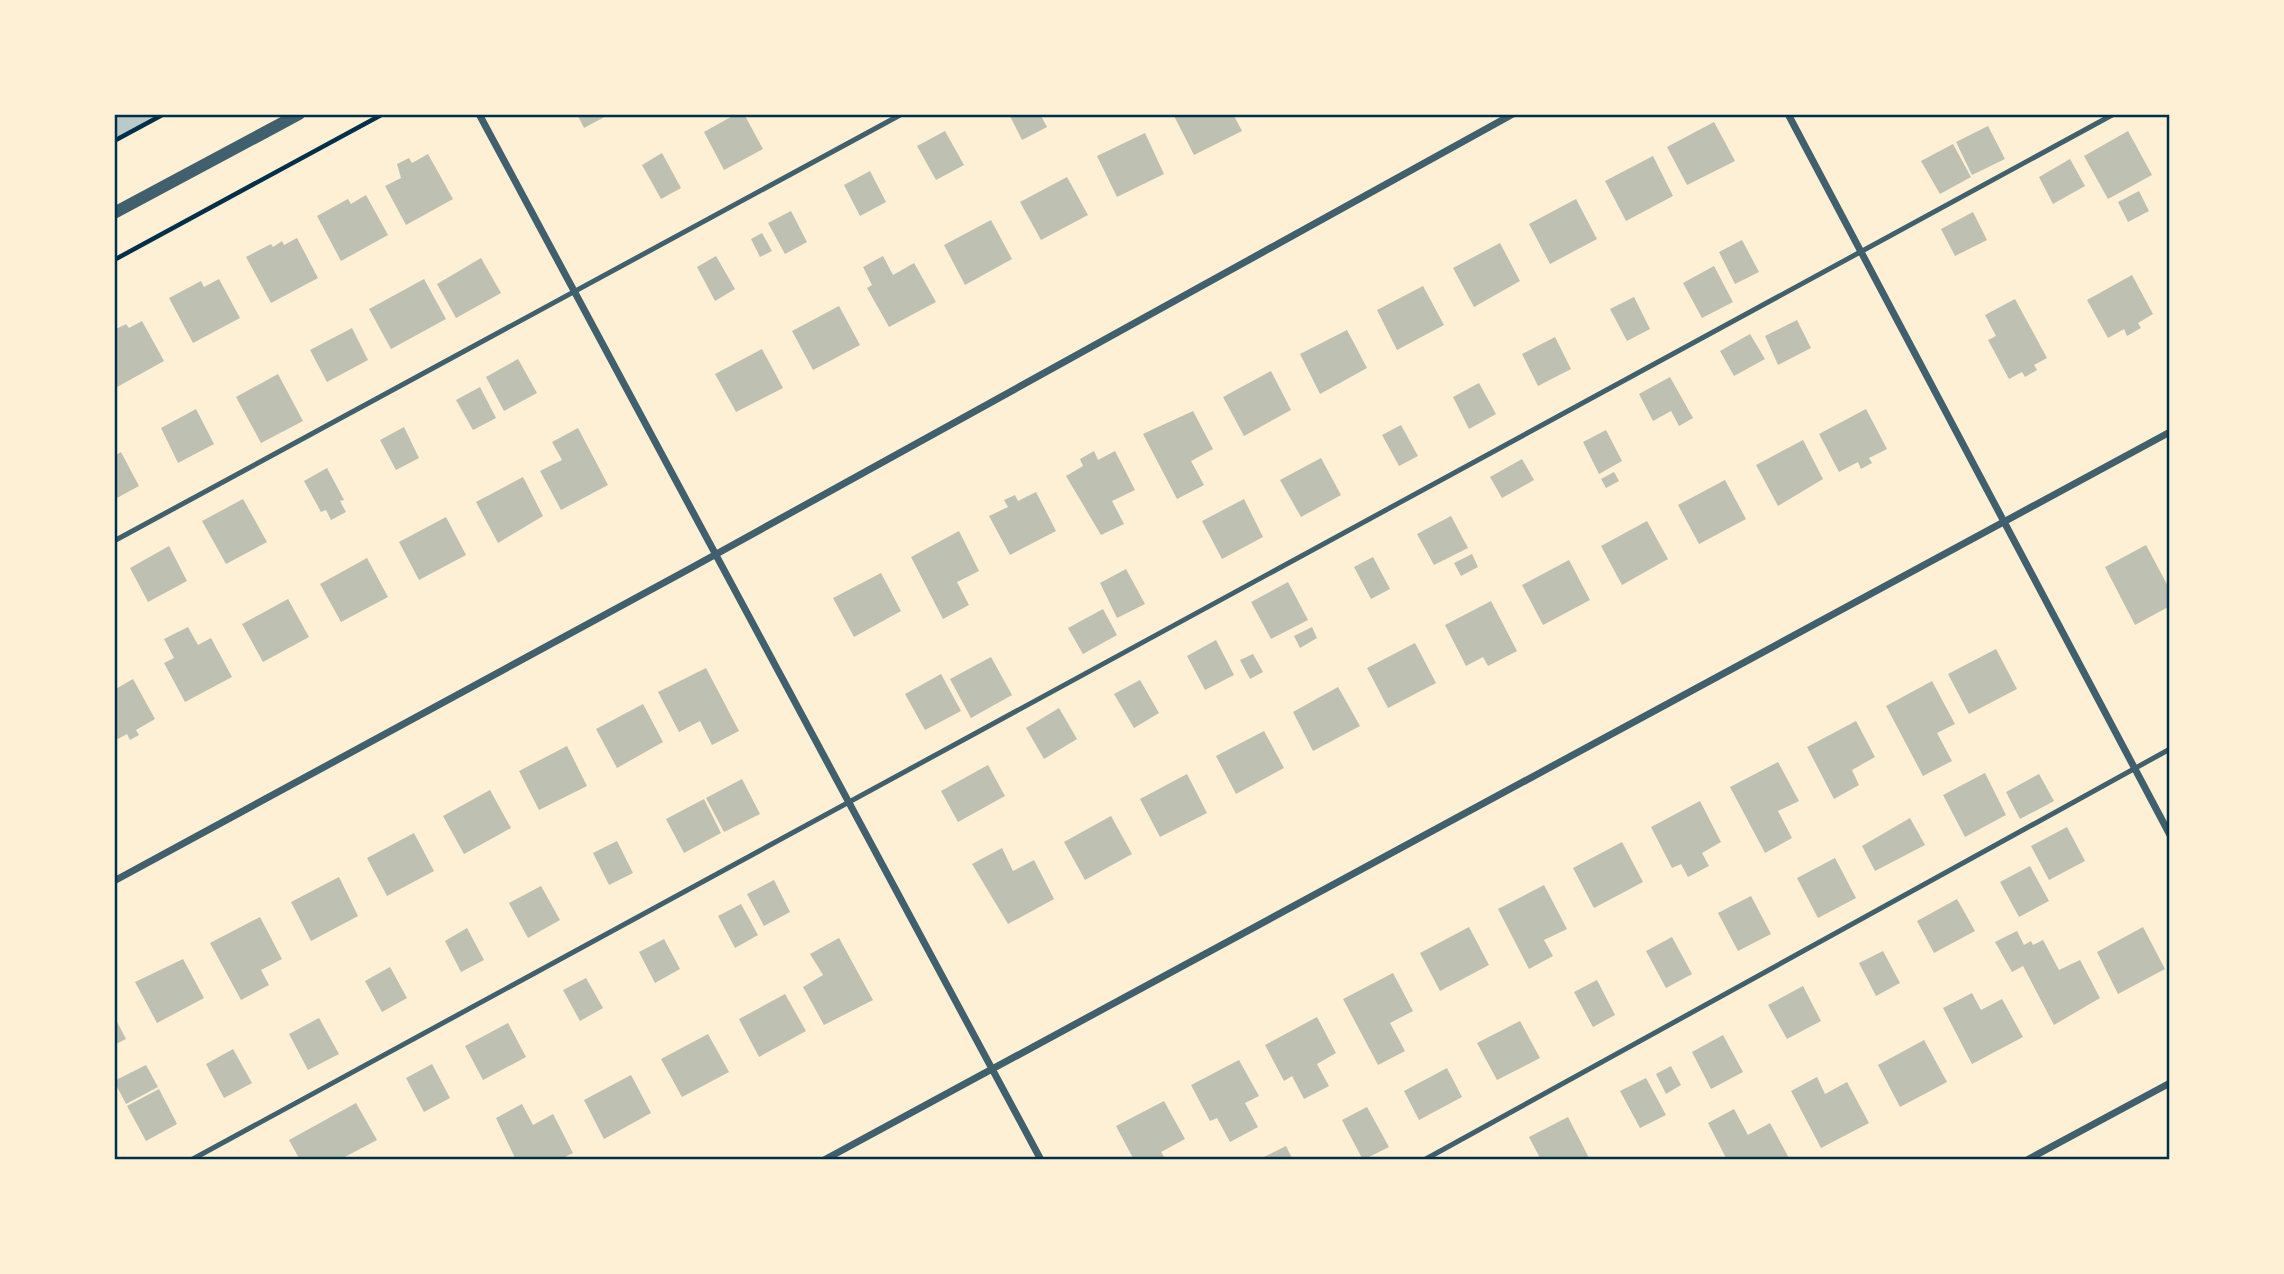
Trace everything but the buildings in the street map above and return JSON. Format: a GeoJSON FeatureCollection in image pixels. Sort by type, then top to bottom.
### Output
{"type":"FeatureCollection","features":[{"type":"Feature","properties":{"kind":"street"},"geometry":{"type":"LineString","coordinates":[[114,213],[299,114]]}},
{"type":"Feature","properties":{"kind":"street"},"geometry":{"type":"LineString","coordinates":[[479,114],[1041,1160]]}},
{"type":"Feature","properties":{"kind":"street"},"geometry":{"type":"LineString","coordinates":[[114,881],[716,554],[1513,114]]}},
{"type":"Feature","properties":{"kind":"street"},"geometry":{"type":"LineString","coordinates":[[1788,114],[2170,835]]}},
{"type":"Feature","properties":{"kind":"street"},"geometry":{"type":"LineString","coordinates":[[824,1160],[2170,432]]}},
{"type":"Feature","properties":{"kind":"street"},"geometry":{"type":"LineString","coordinates":[[2027,1160],[2170,1083]]}},
{"type":"Feature","properties":{"kind":"lane"},"geometry":{"type":"LineString","coordinates":[[114,541],[902,114]]}},
{"type":"Feature","properties":{"kind":"lane"},"geometry":{"type":"LineString","coordinates":[[191,1160],[848,800],[2114,114]]}},
{"type":"Feature","properties":{"kind":"lane"},"geometry":{"type":"LineString","coordinates":[[1424,1160],[2170,749]]}},
{"type":"Feature","properties":{"kind":"path"},"geometry":{"type":"LineString","coordinates":[[114,141],[162,114]]}},
{"type":"Feature","properties":{"kind":"path"},"geometry":{"type":"LineString","coordinates":[[114,260],[383,114]]}},
{"type":"Feature","properties":{"kind":"shaded area"},"geometry":{"type":"Polygon","coordinates":[[[114,114],[163,114],[114,140],[114,114]]]}}]}
